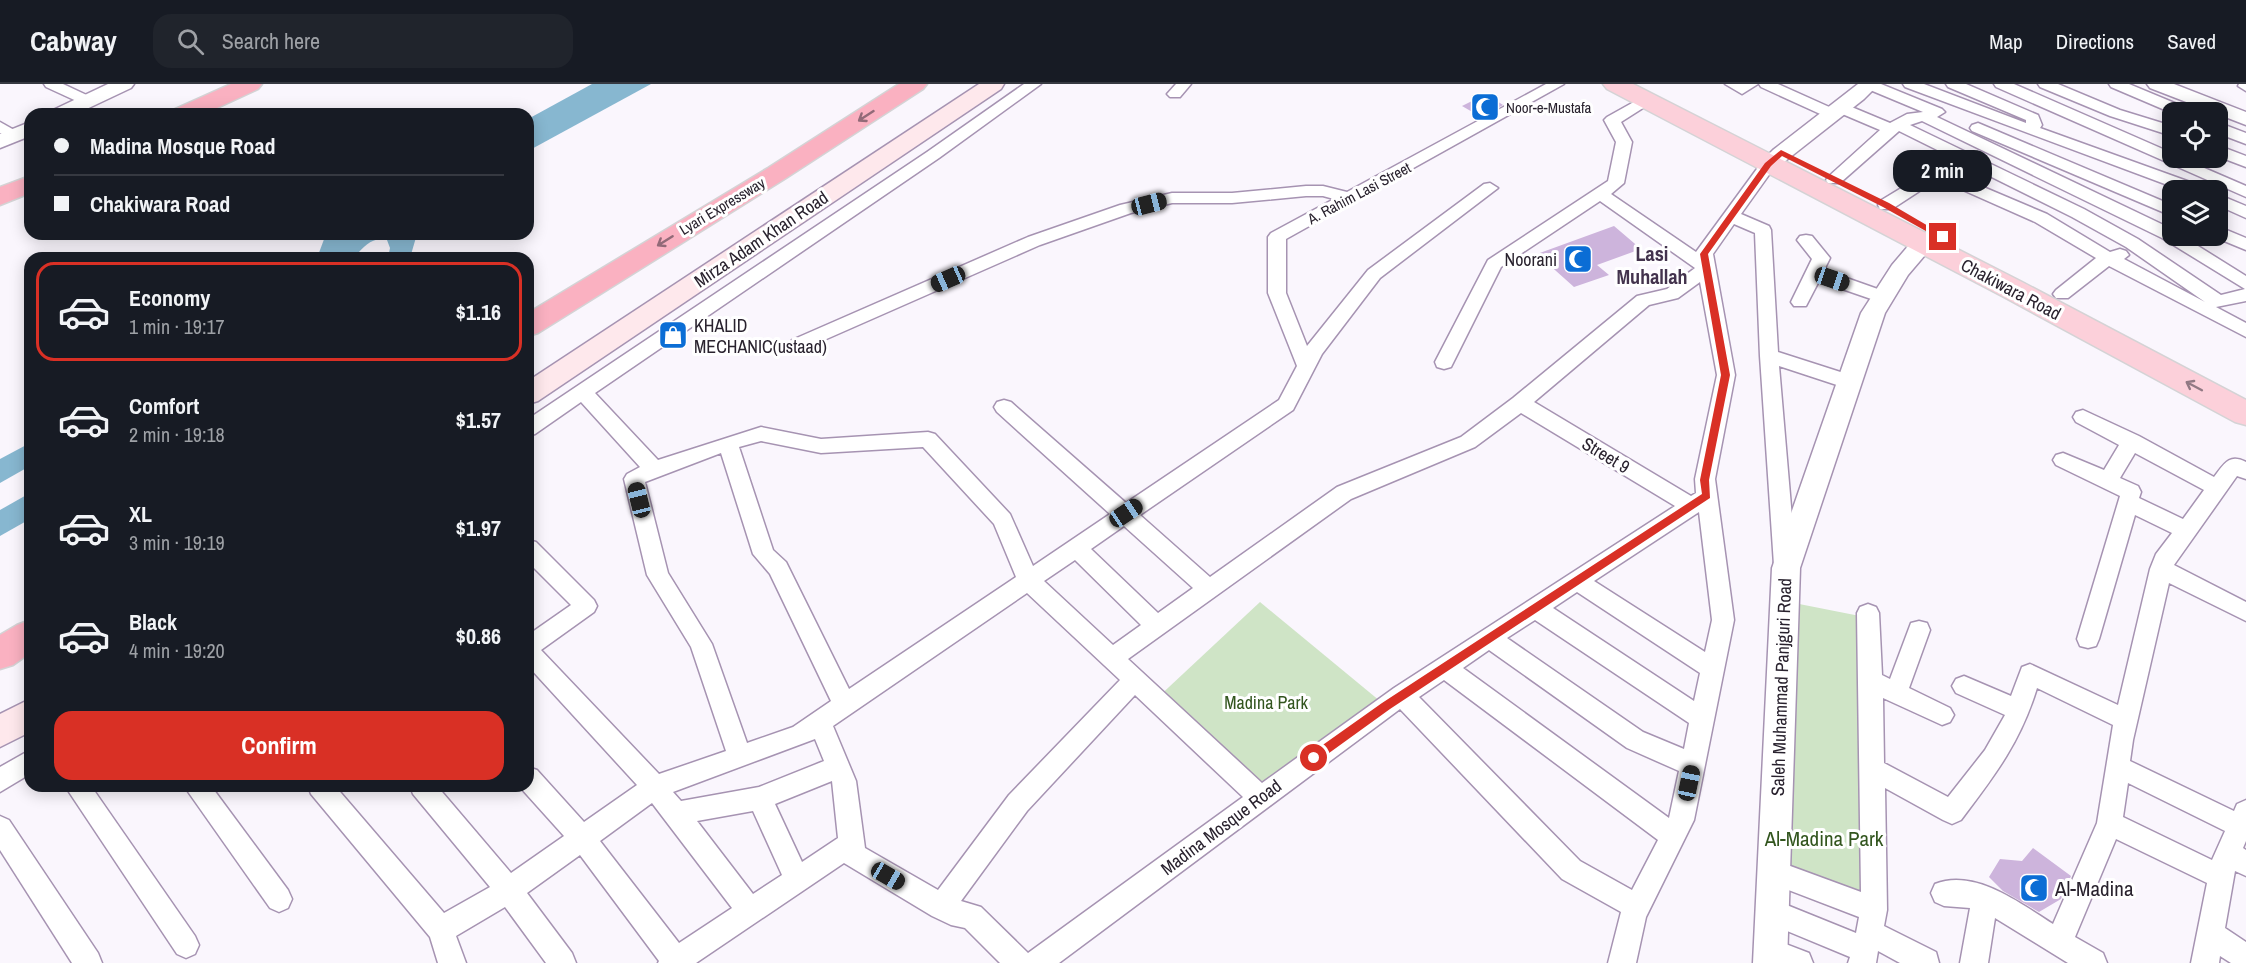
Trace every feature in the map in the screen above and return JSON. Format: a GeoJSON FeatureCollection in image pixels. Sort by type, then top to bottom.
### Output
{"type":"FeatureCollection","features":[{"type":"Feature","properties":{"kind":"highway"},"geometry":{"type":"LineString","coordinates":[[197,108],[249,84]]}},
{"type":"Feature","properties":{"kind":"highway","name":"Lyari Expressway"},"geometry":{"type":"LineString","coordinates":[[534,322],[915,84]]}},
{"type":"Feature","properties":{"kind":"highway"},"geometry":{"type":"LineString","coordinates":[[0,197],[24,187]]}},
{"type":"Feature","properties":{"kind":"highway"},"geometry":{"type":"LineString","coordinates":[[0,654],[24,639]]}},
{"type":"Feature","properties":{"kind":"main road","name":"Mirza Adam Khan Road"},"geometry":{"type":"LineString","coordinates":[[534,390],[993,84]]}},
{"type":"Feature","properties":{"kind":"main road","name":"Chakiwara Road"},"geometry":{"type":"LineString","coordinates":[[1615,84],[1647,92],[1930,238],[2246,414]]}},
{"type":"Feature","properties":{"kind":"main road","name":"Chakiwara Road"},"geometry":{"type":"LineString","coordinates":[[1774,158],[1834,180],[1886,205],[1930,238],[2061,294],[2246,392]]}},
{"type":"Feature","properties":{"kind":"main road"},"geometry":{"type":"LineString","coordinates":[[0,732],[24,718]]}},
{"type":"Feature","properties":{"kind":"street"},"geometry":{"type":"LineString","coordinates":[[51,84],[88,101]]}},
{"type":"Feature","properties":{"kind":"street"},"geometry":{"type":"LineString","coordinates":[[73,108],[124,84]]}},
{"type":"Feature","properties":{"kind":"street"},"geometry":{"type":"LineString","coordinates":[[534,425],[1034,84]]}},
{"type":"Feature","properties":{"kind":"street","name":"A. Rahim Lasi Street"},"geometry":{"type":"LineString","coordinates":[[1306,366],[1277,293],[1277,237],[1557,84]]}},
{"type":"Feature","properties":{"kind":"street"},"geometry":{"type":"LineString","coordinates":[[1732,84],[1742,89],[1751,84]]}},
{"type":"Feature","properties":{"kind":"street"},"geometry":{"type":"LineString","coordinates":[[1766,84],[1838,111],[1894,127],[2078,213],[2142,250],[2218,302],[2246,295]]}},
{"type":"Feature","properties":{"kind":"street"},"geometry":{"type":"LineString","coordinates":[[1622,963],[1633,915],[1681,820],[1723,620],[1699,501],[1726,375],[1704,254],[1774,158],[1838,111],[1869,84],[2008,140],[2162,207]]}},
{"type":"Feature","properties":{"kind":"street"},"geometry":{"type":"LineString","coordinates":[[1910,84],[2168,180]]}},
{"type":"Feature","properties":{"kind":"street"},"geometry":{"type":"LineString","coordinates":[[1953,84],[2028,115],[2035,123],[2030,130]]}},
{"type":"Feature","properties":{"kind":"street"},"geometry":{"type":"LineString","coordinates":[[2001,84],[2246,192]]}},
{"type":"Feature","properties":{"kind":"street"},"geometry":{"type":"LineString","coordinates":[[2045,84],[2115,113],[2162,128]]}},
{"type":"Feature","properties":{"kind":"street"},"geometry":{"type":"LineString","coordinates":[[2116,84],[2162,103]]}},
{"type":"Feature","properties":{"kind":"street"},"geometry":{"type":"LineString","coordinates":[[2161,85],[2246,119]]}},
{"type":"Feature","properties":{"kind":"street"},"geometry":{"type":"LineString","coordinates":[[1444,362],[1494,264],[1616,183],[1624,142],[1612,120],[1647,92]]}},
{"type":"Feature","properties":{"kind":"street"},"geometry":{"type":"LineString","coordinates":[[1834,180],[1894,127],[1912,116],[1924,116],[2162,231]]}},
{"type":"Feature","properties":{"kind":"street"},"geometry":{"type":"LineString","coordinates":[[2228,132],[2246,139]]}},
{"type":"Feature","properties":{"kind":"street"},"geometry":{"type":"LineString","coordinates":[[2228,155],[2246,162]]}},
{"type":"Feature","properties":{"kind":"street"},"geometry":{"type":"LineString","coordinates":[[1886,205],[1937,173],[2041,218],[2108,258],[2246,331]]}},
{"type":"Feature","properties":{"kind":"street"},"geometry":{"type":"LineString","coordinates":[[2010,204],[2048,176]]}},
{"type":"Feature","properties":{"kind":"street"},"geometry":{"type":"LineString","coordinates":[[441,930],[509,890],[655,787],[801,735],[1027,579],[1286,405],[1314,351],[1374,274],[1490,189]]}},
{"type":"Feature","properties":{"kind":"street"},"geometry":{"type":"LineString","coordinates":[[799,345],[1034,241],[1126,209],[1173,198],[1232,198],[1306,191],[1323,191],[1349,198]]}},
{"type":"Feature","properties":{"kind":"street"},"geometry":{"type":"LineString","coordinates":[[1600,194],[1707,268]]}},
{"type":"Feature","properties":{"kind":"street"},"geometry":{"type":"LineString","coordinates":[[2228,204],[2246,213]]}},
{"type":"Feature","properties":{"kind":"street"},"geometry":{"type":"LineString","coordinates":[[1733,217],[1763,230],[1769,356],[1786,568]]}},
{"type":"Feature","properties":{"kind":"street"},"geometry":{"type":"LineString","coordinates":[[2228,236],[2246,245]]}},
{"type":"Feature","properties":{"kind":"street","name":"Saleh Muhammad Panjguri Road"},"geometry":{"type":"LineString","coordinates":[[1770,957],[1786,568],[1873,314],[1900,270],[1930,238]]}},
{"type":"Feature","properties":{"kind":"street"},"geometry":{"type":"LineString","coordinates":[[1800,302],[1821,258],[1806,240]]}},
{"type":"Feature","properties":{"kind":"street"},"geometry":{"type":"LineString","coordinates":[[2061,294],[2108,258],[2142,250],[2177,246]]}},
{"type":"Feature","properties":{"kind":"street"},"geometry":{"type":"LineString","coordinates":[[2188,246],[2246,284]]}},
{"type":"Feature","properties":{"kind":"street"},"geometry":{"type":"LineString","coordinates":[[1112,658],[1344,493],[1468,442],[1520,403],[1643,300],[1672,294],[1707,268]]}},
{"type":"Feature","properties":{"kind":"street"},"geometry":{"type":"LineString","coordinates":[[1814,273],[1883,297]]}},
{"type":"Feature","properties":{"kind":"street"},"geometry":{"type":"LineString","coordinates":[[1769,356],[1849,382]]}},
{"type":"Feature","properties":{"kind":"street"},"geometry":{"type":"LineString","coordinates":[[583,392],[654,469]]}},
{"type":"Feature","properties":{"kind":"street","name":"Street 9"},"geometry":{"type":"LineString","coordinates":[[1520,403],[1699,501]]}},
{"type":"Feature","properties":{"kind":"street"},"geometry":{"type":"LineString","coordinates":[[1004,407],[1209,589]]}},
{"type":"Feature","properties":{"kind":"street"},"geometry":{"type":"LineString","coordinates":[[2083,417],[2217,488]]}},
{"type":"Feature","properties":{"kind":"street"},"geometry":{"type":"LineString","coordinates":[[740,757],[700,644],[658,575],[634,480],[654,469],[761,434],[821,446],[928,439],[1003,520],[1027,579],[1260,797]]}},
{"type":"Feature","properties":{"kind":"street"},"geometry":{"type":"LineString","coordinates":[[2108,481],[2132,441]]}},
{"type":"Feature","properties":{"kind":"street"},"geometry":{"type":"LineString","coordinates":[[728,443],[764,554],[778,567],[845,705]]}},
{"type":"Feature","properties":{"kind":"street"},"geometry":{"type":"LineString","coordinates":[[2063,460],[2131,492],[2088,639]]}},
{"type":"Feature","properties":{"kind":"street"},"geometry":{"type":"LineString","coordinates":[[2059,942],[2110,823],[2117,766],[2126,720],[2164,560],[2234,465],[2246,471]]}},
{"type":"Feature","properties":{"kind":"street","name":"Madina Mosque Road"},"geometry":{"type":"LineString","coordinates":[[1037,963],[1260,797],[1402,695],[1699,501]]}},
{"type":"Feature","properties":{"kind":"street"},"geometry":{"type":"LineString","coordinates":[[2128,502],[2186,530]]}},
{"type":"Feature","properties":{"kind":"street"},"geometry":{"type":"LineString","coordinates":[[1075,547],[1156,626]]}},
{"type":"Feature","properties":{"kind":"street"},"geometry":{"type":"LineString","coordinates":[[534,554],[586,606],[534,645]]}},
{"type":"Feature","properties":{"kind":"street"},"geometry":{"type":"LineString","coordinates":[[2161,569],[2246,612]]}},
{"type":"Feature","properties":{"kind":"street"},"geometry":{"type":"LineString","coordinates":[[1577,581],[1713,669]]}},
{"type":"Feature","properties":{"kind":"street"},"geometry":{"type":"LineString","coordinates":[[1535,608],[1702,719]]}},
{"type":"Feature","properties":{"kind":"street"},"geometry":{"type":"LineString","coordinates":[[1867,939],[1872,770],[1868,613]]}},
{"type":"Feature","properties":{"kind":"street"},"geometry":{"type":"LineString","coordinates":[[1896,693],[1919,630]]}},
{"type":"Feature","properties":{"kind":"street"},"geometry":{"type":"LineString","coordinates":[[1489,638],[1635,740],[1692,765]]}},
{"type":"Feature","properties":{"kind":"street"},"geometry":{"type":"LineString","coordinates":[[534,656],[655,787],[750,911]]}},
{"type":"Feature","properties":{"kind":"street"},"geometry":{"type":"LineString","coordinates":[[1445,668],[1673,836]]}},
{"type":"Feature","properties":{"kind":"street"},"geometry":{"type":"LineString","coordinates":[[1872,770],[1952,812],[1994,758],[2018,710],[2030,674],[2126,720]]}},
{"type":"Feature","properties":{"kind":"street"},"geometry":{"type":"LineString","coordinates":[[941,907],[1018,803],[1135,680]]}},
{"type":"Feature","properties":{"kind":"street"},"geometry":{"type":"LineString","coordinates":[[1871,681],[1942,715]]}},
{"type":"Feature","properties":{"kind":"street"},"geometry":{"type":"LineString","coordinates":[[1964,686],[2018,710]]}},
{"type":"Feature","properties":{"kind":"street"},"geometry":{"type":"LineString","coordinates":[[1402,695],[1571,870],[1637,907]]}},
{"type":"Feature","properties":{"kind":"street"},"geometry":{"type":"LineString","coordinates":[[820,723],[844,781],[853,855],[941,907],[951,912],[972,916],[1019,963]]}},
{"type":"Feature","properties":{"kind":"street"},"geometry":{"type":"LineString","coordinates":[[0,781],[24,765]]}},
{"type":"Feature","properties":{"kind":"street"},"geometry":{"type":"LineString","coordinates":[[2117,766],[2243,819],[2232,865],[2210,934],[2205,963]]}},
{"type":"Feature","properties":{"kind":"street"},"geometry":{"type":"LineString","coordinates":[[675,813],[760,798],[838,767]]}},
{"type":"Feature","properties":{"kind":"street"},"geometry":{"type":"LineString","coordinates":[[534,785],[582,838],[674,962],[851,844]]}},
{"type":"Feature","properties":{"kind":"street"},"geometry":{"type":"LineString","coordinates":[[81,792],[186,945]]}},
{"type":"Feature","properties":{"kind":"street"},"geometry":{"type":"LineString","coordinates":[[200,792],[279,899]]}},
{"type":"Feature","properties":{"kind":"street"},"geometry":{"type":"LineString","coordinates":[[325,792],[441,930],[452,963]]}},
{"type":"Feature","properties":{"kind":"street"},"geometry":{"type":"LineString","coordinates":[[427,792],[509,890],[562,963]]}},
{"type":"Feature","properties":{"kind":"street"},"geometry":{"type":"LineString","coordinates":[[760,798],[797,880]]}},
{"type":"Feature","properties":{"kind":"street"},"geometry":{"type":"LineString","coordinates":[[2110,823],[2232,865]]}},
{"type":"Feature","properties":{"kind":"street"},"geometry":{"type":"LineString","coordinates":[[0,828],[88,963]]}},
{"type":"Feature","properties":{"kind":"street"},"geometry":{"type":"LineString","coordinates":[[1774,872],[1867,939]]}},
{"type":"Feature","properties":{"kind":"street"},"geometry":{"type":"LineString","coordinates":[[1944,893],[1985,897],[2093,963]]}},
{"type":"Feature","properties":{"kind":"street"},"geometry":{"type":"LineString","coordinates":[[1974,963],[1985,897]]}},
{"type":"Feature","properties":{"kind":"street"},"geometry":{"type":"LineString","coordinates":[[1772,912],[1867,939],[1926,962]]}},
{"type":"Feature","properties":{"kind":"street"},"geometry":{"type":"LineString","coordinates":[[2210,934],[2246,957]]}},
{"type":"Feature","properties":{"kind":"street"},"geometry":{"type":"LineString","coordinates":[[1770,957],[1799,963]]}},
{"type":"Feature","properties":{"kind":"green space","name":"Al-Madina Park"},"geometry":{"type":"Polygon","coordinates":[[[1784,601],[1870,618],[1874,909],[1774,872],[1784,601]]]}},
{"type":"Feature","properties":{"kind":"green space","name":"Madina Park"},"geometry":{"type":"Polygon","coordinates":[[[1260,602],[1386,706],[1260,797],[1154,701],[1260,602]]]}},
{"type":"Feature","properties":{"kind":"water"},"geometry":{"type":"Polygon","coordinates":[[[592,84],[651,84],[534,148],[534,116],[592,84]]]}},
{"type":"Feature","properties":{"kind":"water"},"geometry":{"type":"Polygon","coordinates":[[[324,240],[377,240],[368,243],[359,252],[319,252],[324,240]]]}},
{"type":"Feature","properties":{"kind":"water"},"geometry":{"type":"Polygon","coordinates":[[[387,240],[415,240],[412,252],[389,252],[387,240]]]}},
{"type":"Feature","properties":{"kind":"water"},"geometry":{"type":"Polygon","coordinates":[[[24,446],[24,469],[0,483],[0,459],[24,446]]]}},
{"type":"Feature","properties":{"kind":"water"},"geometry":{"type":"Polygon","coordinates":[[[24,496],[24,522],[0,536],[0,510],[24,496]]]}},
{"type":"Feature","properties":{"kind":"building","name":"Noor-e-Mustafa"},"geometry":{"type":"Polygon","coordinates":[[[1486,94],[1503,105],[1481,117],[1462,106],[1486,94]]]}},
{"type":"Feature","properties":{"kind":"building","name":"Noorani"},"geometry":{"type":"Polygon","coordinates":[[[1614,226],[1641,249],[1597,265],[1609,275],[1574,287],[1537,254],[1614,226]]]}},
{"type":"Feature","properties":{"kind":"building","name":"Al-Madina"},"geometry":{"type":"Polygon","coordinates":[[[2033,848],[2071,876],[2061,899],[2039,912],[2003,891],[1989,877],[2000,859],[2022,861],[2033,848]]]}},
{"type":"Feature","properties":{"kind":"place","name":"Noor-e-Mustafa"},"geometry":{"type":"Point","coordinates":[1485,107]}},
{"type":"Feature","properties":{"kind":"place","name":"Noorani"},"geometry":{"type":"Point","coordinates":[1578,259]}},
{"type":"Feature","properties":{"kind":"place","name":"KHALID MECHANIC(ustaad)"},"geometry":{"type":"Point","coordinates":[673,335]}},
{"type":"Feature","properties":{"kind":"place","name":"Al-Madina"},"geometry":{"type":"Point","coordinates":[2034,888]}},
{"type":"Feature","properties":{"kind":"district","name":"Lasi Muhallah"},"geometry":{"type":"Point","coordinates":[1652,264]}},
{"type":"Feature","properties":{"kind":"route"},"geometry":{"type":"LineString","coordinates":[[1314,758],[1386,706],[1707,496],[1705,480],[1726,375],[1704,254],[1733,217],[1768,165],[1781,152],[1886,205],[1943,237]]}}]}
